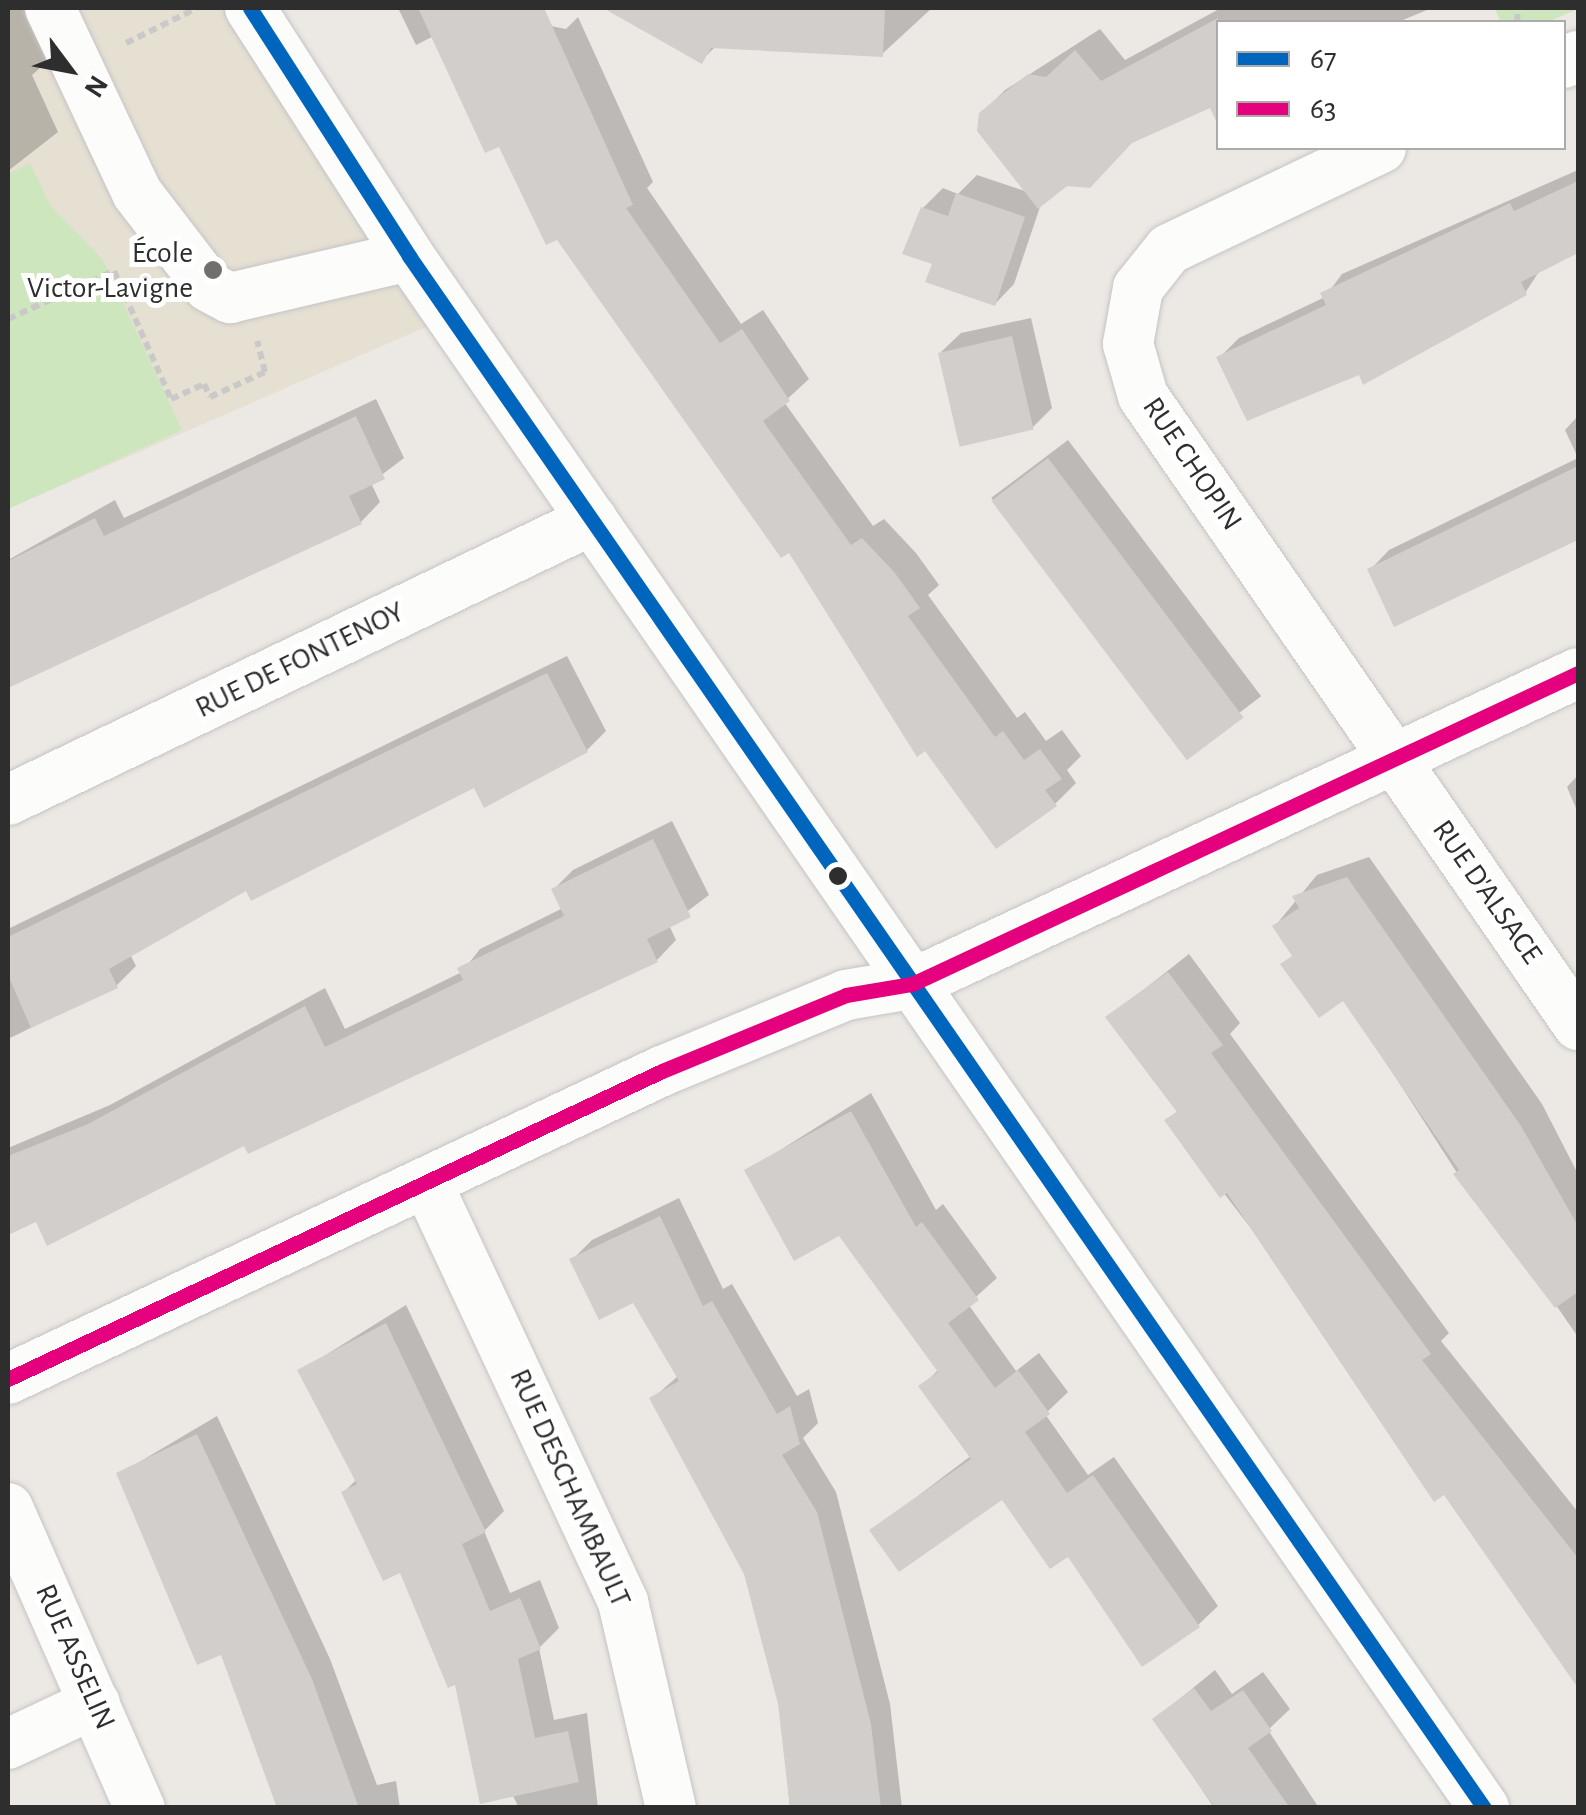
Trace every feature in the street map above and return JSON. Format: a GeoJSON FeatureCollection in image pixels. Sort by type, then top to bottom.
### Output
{"type":"FeatureCollection","features":[{"type":"Feature","properties":{"kind":"street"},"geometry":{"type":"LineString","coordinates":[[50,8],[137,193],[209,287],[230,298],[409,256]]}},
{"type":"Feature","properties":{"kind":"street"},"geometry":{"type":"LineString","coordinates":[[250,8],[409,256],[1484,1808]]}},
{"type":"Feature","properties":{"kind":"street","name":"RUE CHOPIN"},"geometry":{"type":"LineString","coordinates":[[1377,150],[1170,250],[1138,288],[1128,344],[1143,396],[1396,759]]}},
{"type":"Feature","properties":{"kind":"street","name":"RUE DE FONTENOY"},"geometry":{"type":"LineString","coordinates":[[8,800],[592,520]]}},
{"type":"Feature","properties":{"kind":"street"},"geometry":{"type":"LineString","coordinates":[[8,1379],[427,1183],[846,995],[912,984],[1578,673]]}},
{"type":"Feature","properties":{"kind":"street","name":"RUE D'ALSACE"},"geometry":{"type":"LineString","coordinates":[[1396,759],[1578,1025]]}},
{"type":"Feature","properties":{"kind":"street","name":"RUE DESCHAMBAULT"},"geometry":{"type":"LineString","coordinates":[[427,1183],[624,1602],[671,1808]]}},
{"type":"Feature","properties":{"kind":"street","name":"RUE ASSELIN"},"geometry":{"type":"LineString","coordinates":[[8,1508],[140,1808]]}},
{"type":"Feature","properties":{"kind":"street"},"geometry":{"type":"LineString","coordinates":[[8,1744],[95,1702]]}},
{"type":"Feature","properties":{"kind":"path"},"geometry":{"type":"LineString","coordinates":[[126,43],[197,8]]}},
{"type":"Feature","properties":{"kind":"shaded area","name":"École Victor-Lavigne"},"geometry":{"type":"Polygon","coordinates":[[[8,8],[250,8],[451,316],[8,509],[8,8]]]}},
{"type":"Feature","properties":{"kind":"green space"},"geometry":{"type":"Polygon","coordinates":[[[1494,8],[1578,8],[1553,20],[1500,20],[1494,8]]]}},
{"type":"Feature","properties":{"kind":"green space"},"geometry":{"type":"Polygon","coordinates":[[[30,163],[50,205],[103,260],[182,430],[8,509],[8,174],[30,163]]]}},
{"type":"Feature","properties":{"kind":"building"},"geometry":{"type":"Polygon","coordinates":[[[418,8],[544,8],[633,205],[626,208],[720,343],[742,329],[790,401],[763,421],[851,545],[862,538],[895,573],[920,608],[908,616],[995,737],[1003,731],[1024,760],[1040,749],[1062,779],[1045,790],[1057,806],[996,849],[925,751],[917,757],[789,553],[781,558],[557,240],[546,245],[499,147],[485,153],[418,8]]]}},
{"type":"Feature","properties":{"kind":"building"},"geometry":{"type":"Polygon","coordinates":[[[603,8],[885,8],[883,57],[711,48],[702,64],[603,8]]]}},
{"type":"Feature","properties":{"kind":"building"},"geometry":{"type":"Polygon","coordinates":[[[1218,18],[1216,121],[1210,108],[1132,143],[1090,188],[1067,186],[1038,209],[977,131],[979,113],[1028,74],[1046,77],[1075,50],[1101,81],[1218,18]]]}},
{"type":"Feature","properties":{"kind":"building"},"geometry":{"type":"Polygon","coordinates":[[[1578,181],[1578,253],[1521,282],[1527,295],[1363,385],[1359,375],[1247,421],[1216,357],[1326,305],[1320,293],[1510,203],[1514,211],[1578,181]]]}},
{"type":"Feature","properties":{"kind":"building"},"geometry":{"type":"Polygon","coordinates":[[[956,193],[1025,217],[995,306],[925,282],[932,264],[902,254],[921,207],[948,216],[956,193]]]}},
{"type":"Feature","properties":{"kind":"building"},"geometry":{"type":"Polygon","coordinates":[[[1012,336],[1034,430],[960,447],[938,353],[1012,336]]]}},
{"type":"Feature","properties":{"kind":"building"},"geometry":{"type":"Polygon","coordinates":[[[356,416],[385,479],[349,496],[362,524],[8,688],[8,561],[95,518],[104,536],[356,416]]]}},
{"type":"Feature","properties":{"kind":"building"},"geometry":{"type":"Polygon","coordinates":[[[1048,458],[1244,718],[1187,760],[991,501],[1048,458]]]}},
{"type":"Feature","properties":{"kind":"building"},"geometry":{"type":"Polygon","coordinates":[[[1578,466],[1578,540],[1394,627],[1367,569],[1578,466]]]}},
{"type":"Feature","properties":{"kind":"building"},"geometry":{"type":"Polygon","coordinates":[[[547,673],[588,752],[484,808],[474,788],[251,901],[246,891],[109,969],[118,988],[31,1028],[8,975],[8,937],[547,673]]]}},
{"type":"Feature","properties":{"kind":"building"},"geometry":{"type":"Polygon","coordinates":[[[653,839],[691,917],[647,939],[658,962],[248,1154],[244,1146],[47,1246],[36,1222],[8,1235],[8,1156],[88,1124],[305,1006],[325,1047],[463,980],[457,968],[564,916],[551,889],[653,839]]]}},
{"type":"Feature","properties":{"kind":"building"},"geometry":{"type":"Polygon","coordinates":[[[1347,877],[1521,1126],[1578,1226],[1578,1292],[1555,1308],[1453,1174],[1459,1170],[1343,1001],[1319,1018],[1280,964],[1292,956],[1272,926],[1299,908],[1292,896],[1347,877]]]}},
{"type":"Feature","properties":{"kind":"building"},"geometry":{"type":"Polygon","coordinates":[[[1168,972],[1223,1045],[1211,1053],[1431,1354],[1422,1360],[1578,1558],[1578,1688],[1444,1495],[1434,1502],[1227,1193],[1220,1198],[1164,1120],[1177,1112],[1105,1017],[1168,972]]]}},
{"type":"Feature","properties":{"kind":"building"},"geometry":{"type":"Polygon","coordinates":[[[851,1111],[916,1227],[922,1222],[979,1300],[948,1323],[995,1388],[1018,1370],[1050,1414],[1025,1432],[1067,1493],[1093,1475],[1200,1627],[1142,1667],[1068,1557],[1050,1569],[1002,1500],[899,1572],[869,1530],[971,1459],[918,1386],[938,1372],[839,1236],[794,1261],[744,1170],[851,1111]]]}},
{"type":"Feature","properties":{"kind":"building"},"geometry":{"type":"Polygon","coordinates":[[[660,1216],[703,1306],[712,1301],[777,1414],[790,1406],[800,1444],[782,1455],[817,1512],[871,1724],[881,1808],[790,1808],[778,1704],[744,1574],[649,1398],[679,1381],[633,1303],[599,1320],[569,1259],[660,1216]]]}},
{"type":"Feature","properties":{"kind":"building"},"geometry":{"type":"Polygon","coordinates":[[[386,1323],[486,1532],[462,1544],[490,1611],[520,1598],[541,1649],[518,1659],[535,1738],[568,1731],[579,1782],[480,1804],[455,1685],[448,1688],[400,1573],[383,1581],[341,1492],[357,1484],[297,1370],[386,1323]]]}},
{"type":"Feature","properties":{"kind":"building"},"geometry":{"type":"Polygon","coordinates":[[[197,1434],[312,1679],[359,1808],[277,1808],[221,1655],[197,1665],[116,1473],[197,1434]]]}},
{"type":"Feature","properties":{"kind":"building"},"geometry":{"type":"Polygon","coordinates":[[[1194,1688],[1211,1711],[1243,1690],[1272,1731],[1248,1748],[1290,1808],[1215,1808],[1152,1719],[1194,1688]]]}},
{"type":"Feature","properties":{"kind":"transit line","name":"67"},"geometry":{"type":"LineString","coordinates":[[250,8],[409,256],[1484,1808]]}},
{"type":"Feature","properties":{"kind":"transit line","name":"63"},"geometry":{"type":"LineString","coordinates":[[8,1379],[662,1071],[846,995],[912,984],[1578,673]]}},
{"type":"Feature","properties":{"kind":"place","name":"École Victor-Lavigne"},"geometry":{"type":"Point","coordinates":[213,270]}}]}
